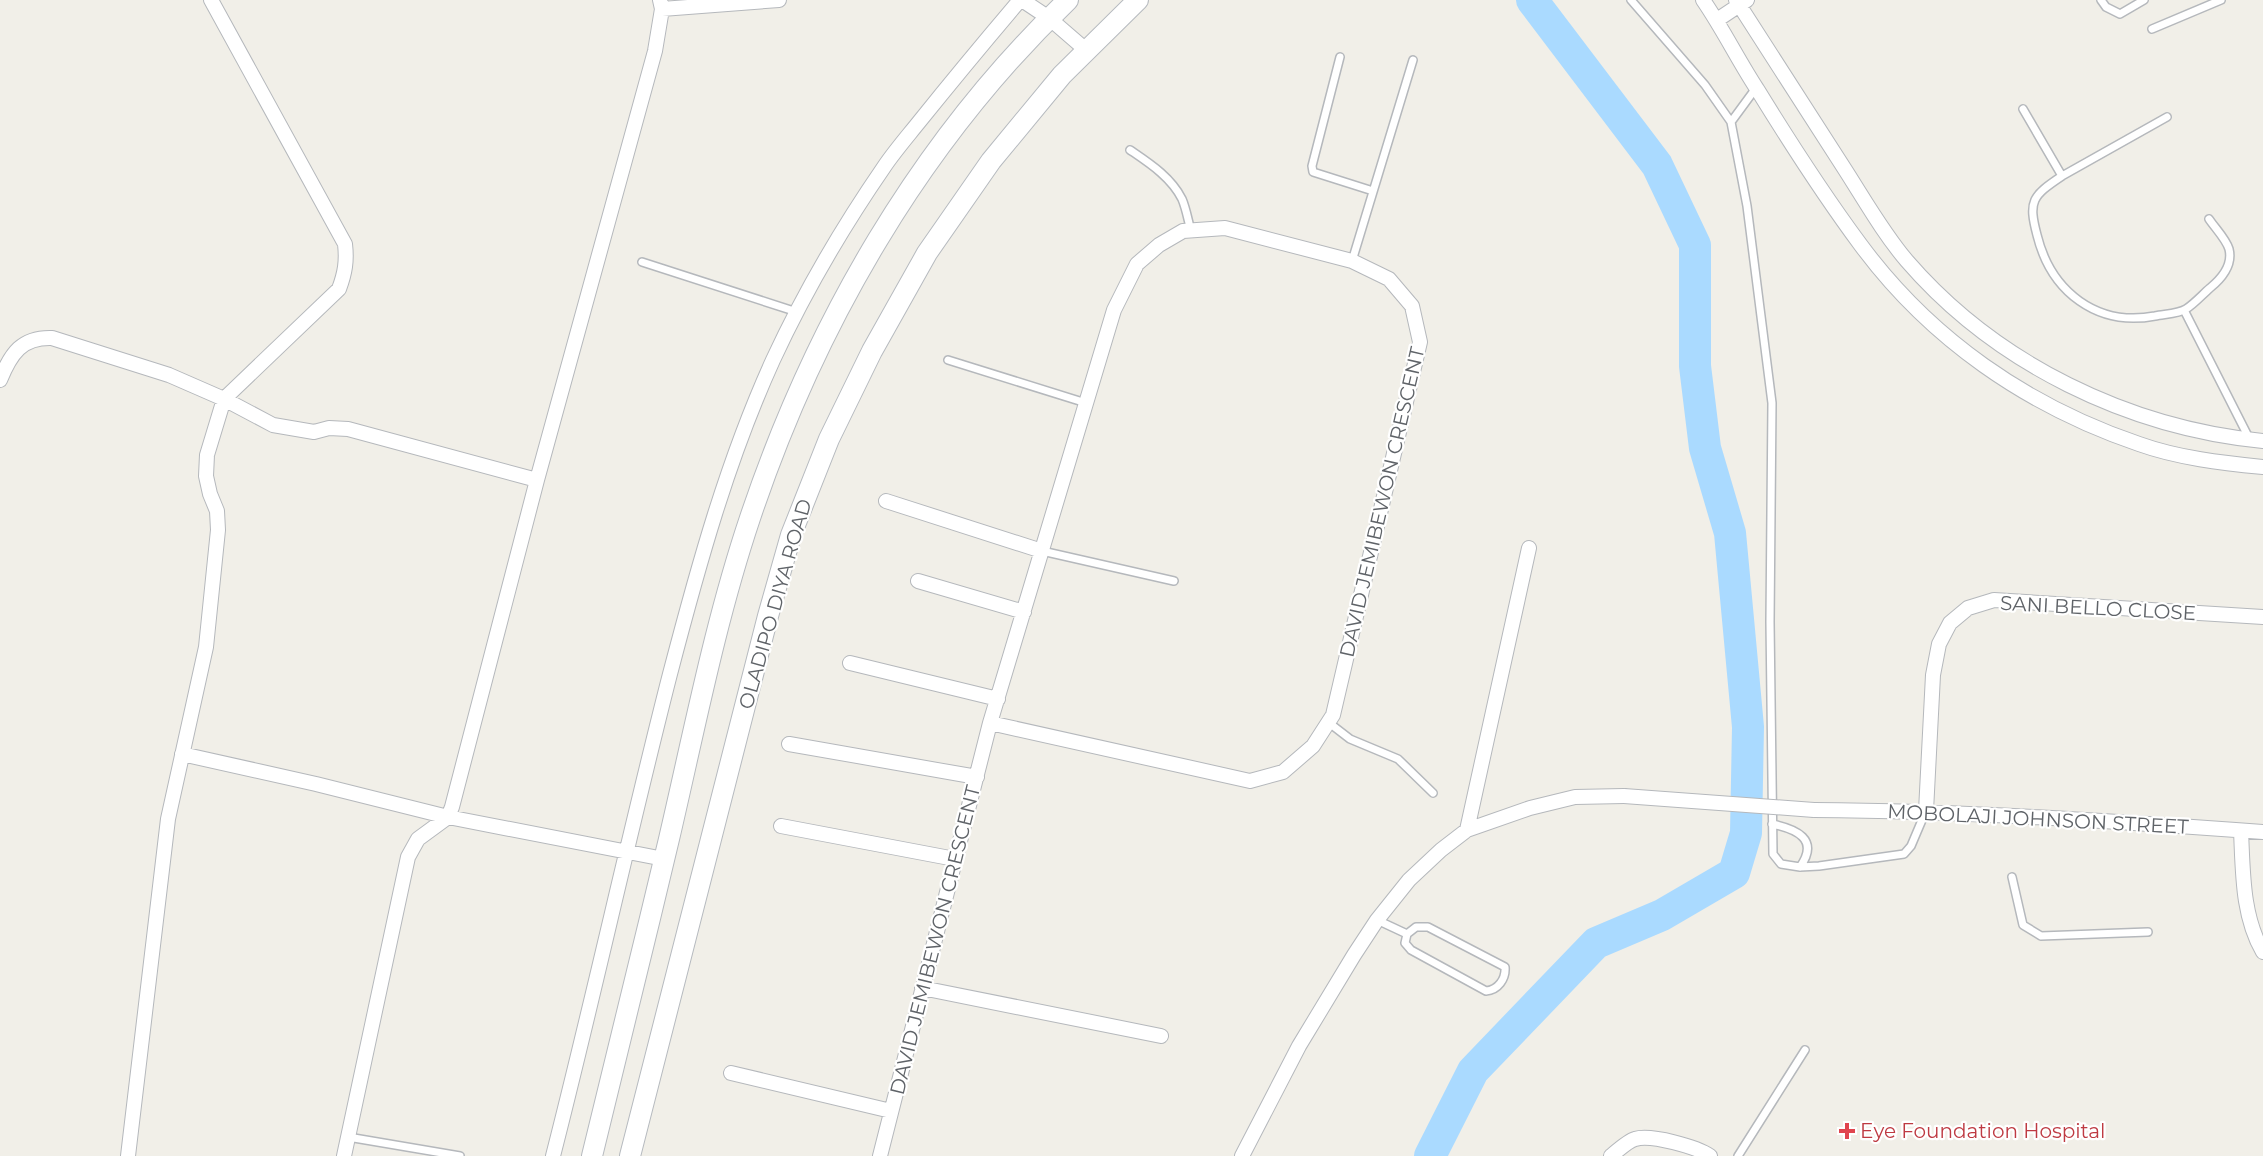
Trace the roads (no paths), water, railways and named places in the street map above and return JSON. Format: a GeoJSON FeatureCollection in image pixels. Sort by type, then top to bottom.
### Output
{"type":"FeatureCollection","features":[{"type":"Feature","properties":{"kind":"main road"},"geometry":{"type":"LineString","coordinates":[[592,1156],[722,609],[750,518],[785,421],[829,328],[884,227],[948,134],[1049,18],[1068,0]]}},
{"type":"Feature","properties":{"kind":"main road","name":"OLADIPO DIYA ROAD"},"geometry":{"type":"LineString","coordinates":[[630,1156],[768,616],[791,535],[829,439],[872,351],[927,253],[990,161],[1062,75],[1137,0]]}},
{"type":"Feature","properties":{"kind":"street"},"geometry":{"type":"LineString","coordinates":[[128,1156],[168,819],[207,647],[218,530],[217,511],[206,476],[207,455],[224,399],[339,289],[345,275],[347,260],[345,244],[211,0]]}},
{"type":"Feature","properties":{"kind":"street"},"geometry":{"type":"LineString","coordinates":[[344,1156],[408,857],[418,839],[448,817],[455,796],[537,480],[655,51],[661,4],[779,0]]}},
{"type":"Feature","properties":{"kind":"street"},"geometry":{"type":"LineString","coordinates":[[553,1156],[651,748],[689,604],[719,498],[773,361],[835,243],[885,165],[952,80],[1021,0],[1049,18],[1086,50]]}},
{"type":"Feature","properties":{"kind":"street"},"geometry":{"type":"LineString","coordinates":[[1703,0],[1756,88],[1861,245],[1906,298],[1959,349],[2020,389],[2069,416],[2140,445],[2219,463],[2263,467]]}},
{"type":"Feature","properties":{"kind":"street"},"geometry":{"type":"LineString","coordinates":[[1717,20],[1741,2],[1876,217],[1906,260],[1946,302],[2001,347],[2052,376],[2107,402],[2164,422],[2228,438],[2256,441]]}},
{"type":"Feature","properties":{"kind":"street","name":"DAVID JEMIBEWON CRESCENT"},"geometry":{"type":"LineString","coordinates":[[880,1156],[990,723],[1114,310],[1137,264],[1159,245],[1183,231],[1225,228],[1352,261],[1389,279],[1412,306],[1420,342],[1336,703],[1333,714],[1312,746],[1283,772],[1250,781],[990,723]]}},
{"type":"Feature","properties":{"kind":"street"},"geometry":{"type":"LineString","coordinates":[[0,380],[21,344],[38,338],[52,338],[169,375],[224,399],[273,425],[314,432],[329,428],[348,429],[537,480]]}},
{"type":"Feature","properties":{"kind":"street"},"geometry":{"type":"LineString","coordinates":[[886,501],[1042,551]]}},
{"type":"Feature","properties":{"kind":"street"},"geometry":{"type":"LineString","coordinates":[[1242,1156],[1299,1046],[1377,920],[1409,880],[1440,850],[1467,831],[1529,548]]}},
{"type":"Feature","properties":{"kind":"street"},"geometry":{"type":"LineString","coordinates":[[918,581],[1024,612]]}},
{"type":"Feature","properties":{"kind":"street","name":"SANI BELLO CLOSE"},"geometry":{"type":"LineString","coordinates":[[1926,811],[1933,675],[1939,644],[1950,623],[1968,608],[1994,600],[2263,617]]}},
{"type":"Feature","properties":{"kind":"street"},"geometry":{"type":"LineString","coordinates":[[850,663],[998,699]]}},
{"type":"Feature","properties":{"kind":"street"},"geometry":{"type":"LineString","coordinates":[[789,744],[977,777]]}},
{"type":"Feature","properties":{"kind":"street"},"geometry":{"type":"LineString","coordinates":[[182,754],[448,817],[664,859]]}},
{"type":"Feature","properties":{"kind":"street","name":"MOBOLAJI JOHNSON STREET"},"geometry":{"type":"LineString","coordinates":[[1467,831],[1530,808],[1575,797],[1624,796],[1814,810],[1926,811],[2093,819],[2263,832]]}},
{"type":"Feature","properties":{"kind":"street"},"geometry":{"type":"LineString","coordinates":[[781,826],[956,859]]}},
{"type":"Feature","properties":{"kind":"street"},"geometry":{"type":"LineString","coordinates":[[2241,831],[2245,901],[2257,941],[2263,952]]}},
{"type":"Feature","properties":{"kind":"street"},"geometry":{"type":"LineString","coordinates":[[922,988],[1161,1036]]}},
{"type":"Feature","properties":{"kind":"street"},"geometry":{"type":"LineString","coordinates":[[731,1073],[891,1111]]}},
{"type":"Feature","properties":{"kind":"street"},"geometry":{"type":"LineString","coordinates":[[1611,1156],[1636,1139],[1669,1141],[1703,1151],[1710,1156]]}},
{"type":"Feature","properties":{"kind":"lane"},"geometry":{"type":"LineString","coordinates":[[1631,0],[1705,86],[1731,122],[1747,206],[1772,403],[1770,622],[1773,854],[1781,864],[1800,867],[1904,854],[1911,846],[1926,811]]}},
{"type":"Feature","properties":{"kind":"lane"},"geometry":{"type":"LineString","coordinates":[[2101,0],[2106,7],[2120,14],[2145,0]]}},
{"type":"Feature","properties":{"kind":"lane"},"geometry":{"type":"LineString","coordinates":[[2152,29],[2221,0]]}},
{"type":"Feature","properties":{"kind":"lane"},"geometry":{"type":"LineString","coordinates":[[1340,57],[1312,166],[1313,172],[1373,191]]}},
{"type":"Feature","properties":{"kind":"lane"},"geometry":{"type":"LineString","coordinates":[[1352,261],[1413,60]]}},
{"type":"Feature","properties":{"kind":"lane"},"geometry":{"type":"LineString","coordinates":[[1731,122],[1756,88]]}},
{"type":"Feature","properties":{"kind":"lane"},"geometry":{"type":"LineString","coordinates":[[2023,109],[2062,176]]}},
{"type":"Feature","properties":{"kind":"lane"},"geometry":{"type":"LineString","coordinates":[[2167,117],[2062,176],[2037,195],[2032,213],[2038,239],[2049,268],[2063,287],[2081,303],[2109,316],[2139,319],[2184,310],[2219,280],[2229,260],[2229,248],[2209,219]]}},
{"type":"Feature","properties":{"kind":"lane"},"geometry":{"type":"LineString","coordinates":[[1130,150],[1156,168],[1173,185],[1182,200],[1191,231]]}},
{"type":"Feature","properties":{"kind":"lane"},"geometry":{"type":"LineString","coordinates":[[642,262],[797,312]]}},
{"type":"Feature","properties":{"kind":"lane"},"geometry":{"type":"LineString","coordinates":[[2184,310],[2256,441]]}},
{"type":"Feature","properties":{"kind":"lane"},"geometry":{"type":"LineString","coordinates":[[948,360],[1086,403]]}},
{"type":"Feature","properties":{"kind":"lane"},"geometry":{"type":"LineString","coordinates":[[1042,551],[1174,581]]}},
{"type":"Feature","properties":{"kind":"lane"},"geometry":{"type":"LineString","coordinates":[[1328,722],[1350,739],[1398,759],[1433,793]]}},
{"type":"Feature","properties":{"kind":"lane"},"geometry":{"type":"LineString","coordinates":[[1772,824],[1791,828],[1800,833],[1806,842],[1808,850],[1800,867]]}},
{"type":"Feature","properties":{"kind":"lane"},"geometry":{"type":"LineString","coordinates":[[2012,877],[2023,925],[2041,936],[2148,932]]}},
{"type":"Feature","properties":{"kind":"lane"},"geometry":{"type":"LineString","coordinates":[[1377,920],[1407,934]]}},
{"type":"Feature","properties":{"kind":"lane"},"geometry":{"type":"LineString","coordinates":[[1416,927],[1428,927],[1496,961],[1504,966],[1505,975],[1501,983],[1486,991],[1411,950],[1405,943],[1407,934],[1416,927]]}},
{"type":"Feature","properties":{"kind":"lane"},"geometry":{"type":"LineString","coordinates":[[1738,1156],[1805,1050]]}},
{"type":"Feature","properties":{"kind":"lane"},"geometry":{"type":"LineString","coordinates":[[348,1137],[460,1156]]}},
{"type":"Feature","properties":{"kind":"waterway"},"geometry":{"type":"LineString","coordinates":[[1430,1156],[1473,1071],[1596,943],[1662,915],[1734,873],[1746,833],[1748,727],[1730,533],[1705,448],[1695,366],[1695,245],[1657,165],[1532,0]]}},
{"type":"Feature","properties":{"kind":"place","name":"Eye Foundation Hospital"},"geometry":{"type":"Point","coordinates":[1847,1131]}}]}
